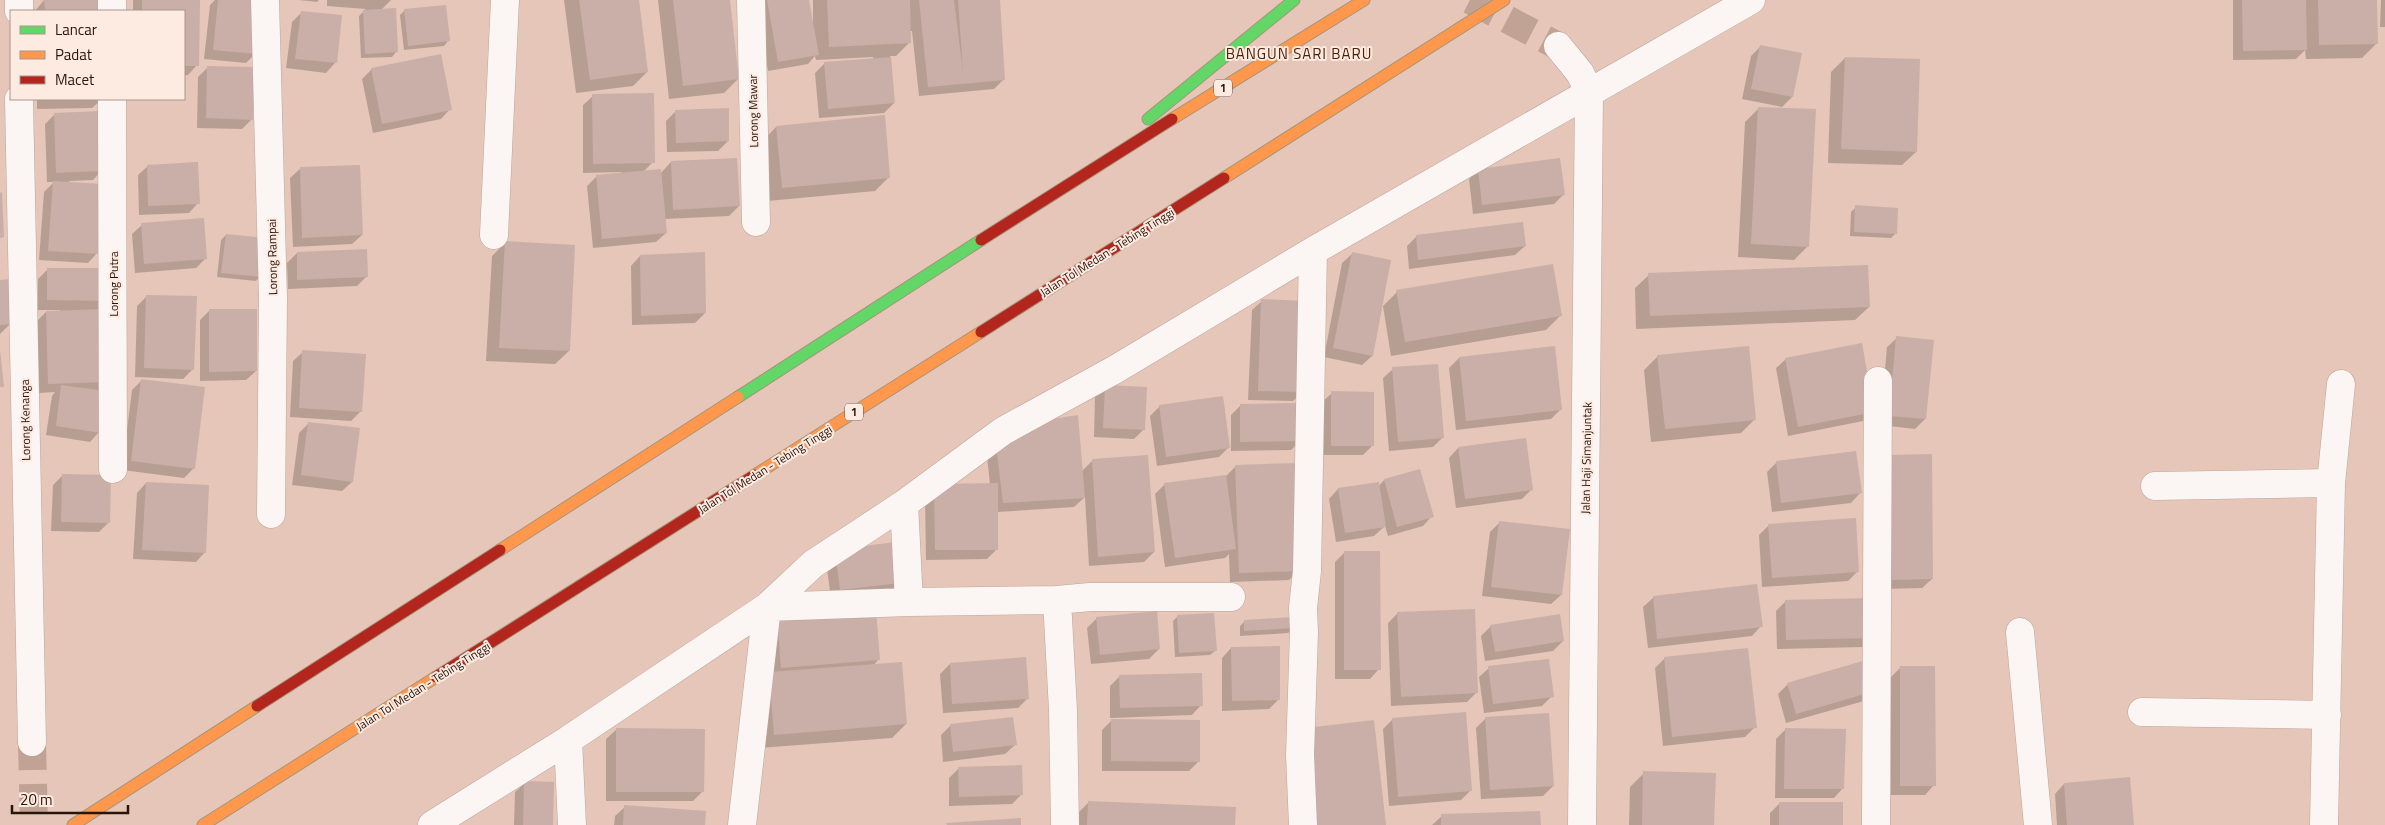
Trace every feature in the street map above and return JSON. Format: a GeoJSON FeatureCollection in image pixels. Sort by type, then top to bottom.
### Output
{"type":"FeatureCollection","features":[{"type":"Feature","properties":{"kind":"highway"},"geometry":{"type":"LineString","coordinates":[[1082,175],[1173,97],[1294,0]]}},
{"type":"Feature","properties":{"kind":"highway","name":"1"},"geometry":{"type":"LineString","coordinates":[[74,825],[1082,175],[1364,0]]}},
{"type":"Feature","properties":{"kind":"highway","name":"Jalan Tol Medan - Tebing Tinggi"},"geometry":{"type":"LineString","coordinates":[[204,825],[1504,0]]}},
{"type":"Feature","properties":{"kind":"street","name":"Lorong Rampai"},"geometry":{"type":"LineString","coordinates":[[265,0],[273,299],[271,514]]}},
{"type":"Feature","properties":{"kind":"street"},"geometry":{"type":"LineString","coordinates":[[494,235],[505,0]]}},
{"type":"Feature","properties":{"kind":"street","name":"Lorong Mawar"},"geometry":{"type":"LineString","coordinates":[[751,0],[756,222]]}},
{"type":"Feature","properties":{"kind":"street"},"geometry":{"type":"LineString","coordinates":[[432,825],[568,740],[767,607],[813,564],[904,504],[1003,431],[1116,369],[1313,251],[1751,0]]}},
{"type":"Feature","properties":{"kind":"street"},"geometry":{"type":"LineString","coordinates":[[1558,46],[1580,73],[1589,92]]}},
{"type":"Feature","properties":{"kind":"street","name":"Jalan Haji Simanjuntak"},"geometry":{"type":"LineString","coordinates":[[1582,825],[1589,92]]}},
{"type":"Feature","properties":{"kind":"street","name":"Lorong Kenanga"},"geometry":{"type":"LineString","coordinates":[[19,100],[32,742]]}},
{"type":"Feature","properties":{"kind":"street","name":"Lorong Putra"},"geometry":{"type":"LineString","coordinates":[[112,100],[113,469]]}},
{"type":"Feature","properties":{"kind":"street"},"geometry":{"type":"LineString","coordinates":[[1303,825],[1300,755],[1303,608],[1307,571],[1313,251]]}},
{"type":"Feature","properties":{"kind":"street"},"geometry":{"type":"LineString","coordinates":[[1876,825],[1878,381]]}},
{"type":"Feature","properties":{"kind":"street"},"geometry":{"type":"LineString","coordinates":[[2324,825],[2331,483],[2341,384]]}},
{"type":"Feature","properties":{"kind":"street"},"geometry":{"type":"LineString","coordinates":[[2155,486],[2331,483]]}},
{"type":"Feature","properties":{"kind":"street"},"geometry":{"type":"LineString","coordinates":[[904,504],[909,602]]}},
{"type":"Feature","properties":{"kind":"street"},"geometry":{"type":"LineString","coordinates":[[767,607],[909,602],[1057,600],[1090,597],[1231,597]]}},
{"type":"Feature","properties":{"kind":"street"},"geometry":{"type":"LineString","coordinates":[[1057,600],[1063,710],[1065,825]]}},
{"type":"Feature","properties":{"kind":"street"},"geometry":{"type":"LineString","coordinates":[[742,825],[767,607]]}},
{"type":"Feature","properties":{"kind":"street"},"geometry":{"type":"LineString","coordinates":[[2020,632],[2038,825]]}},
{"type":"Feature","properties":{"kind":"street"},"geometry":{"type":"LineString","coordinates":[[2142,712],[2327,715]]}},
{"type":"Feature","properties":{"kind":"street"},"geometry":{"type":"LineString","coordinates":[[568,740],[572,825]]}},
{"type":"Feature","properties":{"kind":"building"},"geometry":{"type":"Polygon","coordinates":[[[44,0],[104,0],[105,10],[45,10],[44,0]]]}},
{"type":"Feature","properties":{"kind":"building"},"geometry":{"type":"Polygon","coordinates":[[[142,0],[200,0],[199,66],[185,66],[185,10],[142,10],[142,0]]]}},
{"type":"Feature","properties":{"kind":"building"},"geometry":{"type":"Polygon","coordinates":[[[218,0],[263,0],[257,54],[213,50],[218,0]]]}},
{"type":"Feature","properties":{"kind":"building"},"geometry":{"type":"Polygon","coordinates":[[[579,0],[639,0],[648,72],[590,80],[579,0]]]}},
{"type":"Feature","properties":{"kind":"building"},"geometry":{"type":"Polygon","coordinates":[[[673,0],[730,0],[739,79],[683,86],[673,0]]]}},
{"type":"Feature","properties":{"kind":"building"},"geometry":{"type":"Polygon","coordinates":[[[767,0],[809,0],[819,55],[778,62],[767,0]]]}},
{"type":"Feature","properties":{"kind":"building"},"geometry":{"type":"Polygon","coordinates":[[[827,0],[910,0],[911,43],[829,47],[827,0]]]}},
{"type":"Feature","properties":{"kind":"building"},"geometry":{"type":"Polygon","coordinates":[[[919,0],[954,0],[963,72],[958,0],[1000,0],[1005,80],[928,87],[919,0]]]}},
{"type":"Feature","properties":{"kind":"building"},"geometry":{"type":"Polygon","coordinates":[[[2242,0],[2306,0],[2307,50],[2243,51],[2242,0]]]}},
{"type":"Feature","properties":{"kind":"building"},"geometry":{"type":"Polygon","coordinates":[[[2318,0],[2377,0],[2378,44],[2319,45],[2318,0]]]}},
{"type":"Feature","properties":{"kind":"building"},"geometry":{"type":"Polygon","coordinates":[[[446,5],[450,41],[408,46],[404,9],[446,5]]]}},
{"type":"Feature","properties":{"kind":"building"},"geometry":{"type":"Polygon","coordinates":[[[396,8],[398,52],[365,54],[363,10],[396,8]]]}},
{"type":"Feature","properties":{"kind":"building"},"geometry":{"type":"Polygon","coordinates":[[[301,11],[342,15],[337,63],[295,59],[301,11]]]}},
{"type":"Feature","properties":{"kind":"building"},"geometry":{"type":"Polygon","coordinates":[[[1760,45],[1802,53],[1793,97],[1751,89],[1760,45]]]}},
{"type":"Feature","properties":{"kind":"building"},"geometry":{"type":"Polygon","coordinates":[[[441,54],[452,110],[382,124],[371,68],[441,54]]]}},
{"type":"Feature","properties":{"kind":"building"},"geometry":{"type":"Polygon","coordinates":[[[891,57],[895,103],[828,109],[824,62],[891,57]]]}},
{"type":"Feature","properties":{"kind":"building"},"geometry":{"type":"Polygon","coordinates":[[[1845,57],[1920,59],[1917,152],[1841,149],[1845,57]]]}},
{"type":"Feature","properties":{"kind":"building"},"geometry":{"type":"Polygon","coordinates":[[[207,66],[254,67],[253,120],[206,118],[207,66]]]}},
{"type":"Feature","properties":{"kind":"building"},"geometry":{"type":"Polygon","coordinates":[[[654,93],[655,163],[593,164],[592,94],[654,93]]]}},
{"type":"Feature","properties":{"kind":"building"},"geometry":{"type":"Polygon","coordinates":[[[1758,107],[1816,109],[1809,247],[1751,244],[1758,107]]]}},
{"type":"Feature","properties":{"kind":"building"},"geometry":{"type":"Polygon","coordinates":[[[729,108],[729,141],[676,143],[675,110],[729,108]]]}},
{"type":"Feature","properties":{"kind":"building"},"geometry":{"type":"Polygon","coordinates":[[[102,111],[104,171],[56,173],[54,113],[102,111]]]}},
{"type":"Feature","properties":{"kind":"building"},"geometry":{"type":"Polygon","coordinates":[[[885,115],[890,178],[782,188],[776,126],[885,115]]]}},
{"type":"Feature","properties":{"kind":"building"},"geometry":{"type":"Polygon","coordinates":[[[737,158],[740,206],[673,210],[671,161],[737,158]]]}},
{"type":"Feature","properties":{"kind":"building"},"geometry":{"type":"Polygon","coordinates":[[[1560,158],[1565,195],[1482,205],[1478,169],[1560,158]]]}},
{"type":"Feature","properties":{"kind":"building"},"geometry":{"type":"Polygon","coordinates":[[[198,162],[200,204],[148,206],[147,165],[198,162]]]}},
{"type":"Feature","properties":{"kind":"building"},"geometry":{"type":"Polygon","coordinates":[[[360,165],[363,235],[302,238],[300,167],[360,165]]]}},
{"type":"Feature","properties":{"kind":"building"},"geometry":{"type":"Polygon","coordinates":[[[661,169],[667,233],[602,239],[596,175],[661,169]]]}},
{"type":"Feature","properties":{"kind":"building"},"geometry":{"type":"Polygon","coordinates":[[[53,181],[103,184],[99,254],[48,251],[53,181]]]}},
{"type":"Feature","properties":{"kind":"building"},"geometry":{"type":"Polygon","coordinates":[[[2,192],[4,237],[0,238],[0,193],[2,192]]]}},
{"type":"Feature","properties":{"kind":"building"},"geometry":{"type":"Polygon","coordinates":[[[1855,205],[1898,208],[1897,234],[1854,232],[1855,205]]]}},
{"type":"Feature","properties":{"kind":"building"},"geometry":{"type":"Polygon","coordinates":[[[204,218],[207,259],[144,264],[141,223],[204,218]]]}},
{"type":"Feature","properties":{"kind":"building"},"geometry":{"type":"Polygon","coordinates":[[[1523,222],[1526,246],[1418,260],[1416,235],[1523,222]]]}},
{"type":"Feature","properties":{"kind":"building"},"geometry":{"type":"Polygon","coordinates":[[[226,234],[265,238],[262,277],[221,273],[226,234]]]}},
{"type":"Feature","properties":{"kind":"building"},"geometry":{"type":"Polygon","coordinates":[[[505,241],[575,245],[570,351],[499,348],[505,241]]]}},
{"type":"Feature","properties":{"kind":"building"},"geometry":{"type":"Polygon","coordinates":[[[367,249],[368,277],[297,280],[297,252],[367,249]]]}},
{"type":"Feature","properties":{"kind":"building"},"geometry":{"type":"Polygon","coordinates":[[[705,252],[706,313],[641,316],[640,255],[705,252]]]}},
{"type":"Feature","properties":{"kind":"building"},"geometry":{"type":"Polygon","coordinates":[[[1352,252],[1391,260],[1373,356],[1333,348],[1352,252]]]}},
{"type":"Feature","properties":{"kind":"building"},"geometry":{"type":"Polygon","coordinates":[[[1553,264],[1562,316],[1405,342],[1396,290],[1553,264]]]}},
{"type":"Feature","properties":{"kind":"building"},"geometry":{"type":"Polygon","coordinates":[[[1868,265],[1870,307],[1650,316],[1648,273],[1868,265]]]}},
{"type":"Feature","properties":{"kind":"building"},"geometry":{"type":"Polygon","coordinates":[[[47,268],[109,268],[109,301],[47,300],[47,268]]]}},
{"type":"Feature","properties":{"kind":"building"},"geometry":{"type":"Polygon","coordinates":[[[10,279],[12,324],[0,325],[0,280],[10,279]]]}},
{"type":"Feature","properties":{"kind":"building"},"geometry":{"type":"Polygon","coordinates":[[[146,295],[197,296],[194,370],[144,368],[146,295]]]}},
{"type":"Feature","properties":{"kind":"building"},"geometry":{"type":"Polygon","coordinates":[[[1261,299],[1307,301],[1304,392],[1258,391],[1261,299]]]}},
{"type":"Feature","properties":{"kind":"building"},"geometry":{"type":"Polygon","coordinates":[[[106,309],[108,382],[48,384],[46,311],[106,309]]]}},
{"type":"Feature","properties":{"kind":"building"},"geometry":{"type":"Polygon","coordinates":[[[209,309],[257,309],[257,371],[209,372],[209,309]]]}},
{"type":"Feature","properties":{"kind":"building"},"geometry":{"type":"Polygon","coordinates":[[[1896,336],[1934,340],[1926,419],[1889,416],[1896,336]]]}},
{"type":"Feature","properties":{"kind":"building"},"geometry":{"type":"Polygon","coordinates":[[[1862,343],[1874,412],[1798,427],[1785,358],[1862,343]]]}},
{"type":"Feature","properties":{"kind":"building"},"geometry":{"type":"Polygon","coordinates":[[[1555,346],[1562,410],[1466,421],[1459,357],[1555,346]]]}},
{"type":"Feature","properties":{"kind":"building"},"geometry":{"type":"Polygon","coordinates":[[[1749,346],[1756,420],[1665,429],[1657,355],[1749,346]]]}},
{"type":"Feature","properties":{"kind":"building"},"geometry":{"type":"Polygon","coordinates":[[[0,350],[4,387],[0,387],[0,350]]]}},
{"type":"Feature","properties":{"kind":"building"},"geometry":{"type":"Polygon","coordinates":[[[302,350],[366,354],[362,412],[299,408],[302,350]]]}},
{"type":"Feature","properties":{"kind":"building"},"geometry":{"type":"Polygon","coordinates":[[[1438,364],[1444,438],[1398,442],[1392,367],[1438,364]]]}},
{"type":"Feature","properties":{"kind":"building"},"geometry":{"type":"Polygon","coordinates":[[[141,379],[205,387],[195,469],[131,461],[141,379]]]}},
{"type":"Feature","properties":{"kind":"building"},"geometry":{"type":"Polygon","coordinates":[[[61,385],[106,391],[101,433],[56,426],[61,385]]]}},
{"type":"Feature","properties":{"kind":"building"},"geometry":{"type":"Polygon","coordinates":[[[1105,385],[1147,387],[1145,430],[1103,428],[1105,385]]]}},
{"type":"Feature","properties":{"kind":"building"},"geometry":{"type":"Polygon","coordinates":[[[1331,391],[1374,392],[1374,446],[1331,446],[1331,391]]]}},
{"type":"Feature","properties":{"kind":"building"},"geometry":{"type":"Polygon","coordinates":[[[1223,396],[1230,448],[1166,457],[1159,405],[1223,396]]]}},
{"type":"Feature","properties":{"kind":"building"},"geometry":{"type":"Polygon","coordinates":[[[1302,403],[1302,441],[1240,442],[1240,404],[1302,403]]]}},
{"type":"Feature","properties":{"kind":"building"},"geometry":{"type":"Polygon","coordinates":[[[1078,415],[1085,498],[1003,503],[996,445],[1026,423],[1078,415]]]}},
{"type":"Feature","properties":{"kind":"building"},"geometry":{"type":"Polygon","coordinates":[[[308,422],[360,428],[353,482],[301,475],[308,422]]]}},
{"type":"Feature","properties":{"kind":"building"},"geometry":{"type":"Polygon","coordinates":[[[1526,438],[1533,490],[1465,499],[1458,447],[1526,438]]]}},
{"type":"Feature","properties":{"kind":"building"},"geometry":{"type":"Polygon","coordinates":[[[1856,451],[1862,493],[1781,503],[1776,461],[1856,451]]]}},
{"type":"Feature","properties":{"kind":"building"},"geometry":{"type":"Polygon","coordinates":[[[1932,454],[1933,579],[1892,580],[1890,455],[1932,454]]]}},
{"type":"Feature","properties":{"kind":"building"},"geometry":{"type":"Polygon","coordinates":[[[1148,455],[1155,552],[1098,557],[1092,459],[1148,455]]]}},
{"type":"Feature","properties":{"kind":"building"},"geometry":{"type":"Polygon","coordinates":[[[1297,463],[1300,571],[1239,573],[1235,465],[1297,463]]]}},
{"type":"Feature","properties":{"kind":"building"},"geometry":{"type":"Polygon","coordinates":[[[1420,469],[1434,517],[1397,527],[1384,479],[1420,469]]]}},
{"type":"Feature","properties":{"kind":"building"},"geometry":{"type":"Polygon","coordinates":[[[62,474],[111,475],[110,523],[61,522],[62,474]]]}},
{"type":"Feature","properties":{"kind":"building"},"geometry":{"type":"Polygon","coordinates":[[[1226,475],[1236,549],[1175,558],[1164,483],[1226,475]]]}},
{"type":"Feature","properties":{"kind":"building"},"geometry":{"type":"Polygon","coordinates":[[[146,482],[209,485],[206,553],[142,550],[146,482]]]}},
{"type":"Feature","properties":{"kind":"building"},"geometry":{"type":"Polygon","coordinates":[[[1379,482],[1386,527],[1345,533],[1338,488],[1379,482]]]}},
{"type":"Feature","properties":{"kind":"building"},"geometry":{"type":"Polygon","coordinates":[[[998,483],[998,550],[935,550],[934,484],[998,483]]]}},
{"type":"Feature","properties":{"kind":"building"},"geometry":{"type":"Polygon","coordinates":[[[1856,518],[1859,572],[1772,578],[1768,524],[1856,518]]]}},
{"type":"Feature","properties":{"kind":"building"},"geometry":{"type":"Polygon","coordinates":[[[1499,521],[1570,529],[1562,595],[1491,587],[1499,521]]]}},
{"type":"Feature","properties":{"kind":"building"},"geometry":{"type":"Polygon","coordinates":[[[895,542],[900,583],[840,590],[835,550],[895,542]]]}},
{"type":"Feature","properties":{"kind":"building"},"geometry":{"type":"Polygon","coordinates":[[[1344,551],[1380,551],[1381,670],[1344,670],[1344,551]]]}},
{"type":"Feature","properties":{"kind":"building"},"geometry":{"type":"Polygon","coordinates":[[[1757,584],[1763,627],[1657,639],[1653,596],[1757,584]]]}},
{"type":"Feature","properties":{"kind":"building"},"geometry":{"type":"Polygon","coordinates":[[[1873,598],[1875,638],[1786,640],[1785,600],[1873,598]]]}},
{"type":"Feature","properties":{"kind":"building"},"geometry":{"type":"Polygon","coordinates":[[[1475,609],[1478,693],[1401,697],[1397,612],[1475,609]]]}},
{"type":"Feature","properties":{"kind":"building"},"geometry":{"type":"Polygon","coordinates":[[[876,610],[880,660],[781,668],[777,618],[876,610]]]}},
{"type":"Feature","properties":{"kind":"building"},"geometry":{"type":"Polygon","coordinates":[[[1157,611],[1160,649],[1100,655],[1096,617],[1157,611]]]}},
{"type":"Feature","properties":{"kind":"building"},"geometry":{"type":"Polygon","coordinates":[[[1214,613],[1217,651],[1179,653],[1177,615],[1214,613]]]}},
{"type":"Feature","properties":{"kind":"building"},"geometry":{"type":"Polygon","coordinates":[[[1560,614],[1564,641],[1495,652],[1490,625],[1560,614]]]}},
{"type":"Feature","properties":{"kind":"building"},"geometry":{"type":"Polygon","coordinates":[[[1293,617],[1294,628],[1244,631],[1244,620],[1293,617]]]}},
{"type":"Feature","properties":{"kind":"building"},"geometry":{"type":"Polygon","coordinates":[[[1280,646],[1280,700],[1232,701],[1231,647],[1280,646]]]}},
{"type":"Feature","properties":{"kind":"building"},"geometry":{"type":"Polygon","coordinates":[[[1748,648],[1757,728],[1672,737],[1664,657],[1748,648]]]}},
{"type":"Feature","properties":{"kind":"building"},"geometry":{"type":"Polygon","coordinates":[[[1026,657],[1029,699],[952,704],[950,663],[1026,657]]]}},
{"type":"Feature","properties":{"kind":"building"},"geometry":{"type":"Polygon","coordinates":[[[1549,659],[1554,697],[1493,704],[1488,666],[1549,659]]]}},
{"type":"Feature","properties":{"kind":"building"},"geometry":{"type":"Polygon","coordinates":[[[1866,660],[1875,691],[1796,714],[1787,683],[1866,660]]]}},
{"type":"Feature","properties":{"kind":"building"},"geometry":{"type":"Polygon","coordinates":[[[902,662],[907,724],[774,735],[769,672],[902,662]]]}},
{"type":"Feature","properties":{"kind":"building"},"geometry":{"type":"Polygon","coordinates":[[[1900,666],[1935,666],[1936,786],[1900,786],[1900,666]]]}},
{"type":"Feature","properties":{"kind":"building"},"geometry":{"type":"Polygon","coordinates":[[[1202,673],[1203,706],[1120,708],[1119,675],[1202,673]]]}},
{"type":"Feature","properties":{"kind":"building"},"geometry":{"type":"Polygon","coordinates":[[[1466,712],[1472,791],[1398,797],[1392,718],[1466,712]]]}},
{"type":"Feature","properties":{"kind":"building"},"geometry":{"type":"Polygon","coordinates":[[[1549,713],[1554,786],[1490,790],[1485,717],[1549,713]]]}},
{"type":"Feature","properties":{"kind":"building"},"geometry":{"type":"Polygon","coordinates":[[[1013,717],[1017,745],[953,752],[950,724],[1013,717]]]}},
{"type":"Feature","properties":{"kind":"building"},"geometry":{"type":"Polygon","coordinates":[[[1111,719],[1200,720],[1200,762],[1111,761],[1111,719]]]}},
{"type":"Feature","properties":{"kind":"building"},"geometry":{"type":"Polygon","coordinates":[[[1374,720],[1386,825],[1316,825],[1306,728],[1374,720]]]}},
{"type":"Feature","properties":{"kind":"building"},"geometry":{"type":"Polygon","coordinates":[[[616,728],[705,729],[704,792],[616,792],[616,728]]]}},
{"type":"Feature","properties":{"kind":"building"},"geometry":{"type":"Polygon","coordinates":[[[1785,728],[1846,729],[1844,789],[1784,789],[1785,728]]]}},
{"type":"Feature","properties":{"kind":"building"},"geometry":{"type":"Polygon","coordinates":[[[1022,765],[1023,795],[959,797],[958,767],[1022,765]]]}},
{"type":"Feature","properties":{"kind":"building"},"geometry":{"type":"Polygon","coordinates":[[[1643,771],[1716,773],[1714,825],[1642,825],[1643,771]]]}},
{"type":"Feature","properties":{"kind":"building"},"geometry":{"type":"Polygon","coordinates":[[[2130,777],[2134,825],[2067,825],[2064,783],[2130,777]]]}},
{"type":"Feature","properties":{"kind":"building"},"geometry":{"type":"Polygon","coordinates":[[[524,781],[554,782],[553,825],[523,825],[524,781]]]}},
{"type":"Feature","properties":{"kind":"building"},"geometry":{"type":"Polygon","coordinates":[[[1088,801],[1236,807],[1235,825],[1087,825],[1088,801]]]}},
{"type":"Feature","properties":{"kind":"building"},"geometry":{"type":"Polygon","coordinates":[[[1779,802],[1843,802],[1843,825],[1779,825],[1779,802]]]}},
{"type":"Feature","properties":{"kind":"building"},"geometry":{"type":"Polygon","coordinates":[[[624,805],[706,811],[705,825],[623,825],[624,805]]]}},
{"type":"Feature","properties":{"kind":"building"},"geometry":{"type":"Polygon","coordinates":[[[1540,811],[1541,825],[1441,825],[1441,814],[1540,811]]]}},
{"type":"Feature","properties":{"kind":"building"},"geometry":{"type":"Polygon","coordinates":[[[1021,818],[1021,825],[947,825],[946,823],[1021,818]]]}},
{"type":"Feature","properties":{"kind":"tunnel"},"geometry":{"type":"LineString","coordinates":[[1470,0],[1558,46]]}},
{"type":"Feature","properties":{"kind":"tunnel"},"geometry":{"type":"LineString","coordinates":[[32,742],[34,825]]}},
{"type":"Feature","properties":{"kind":"traffic: fast"},"geometry":{"type":"LineString","coordinates":[[1148,119],[1294,0]]}},
{"type":"Feature","properties":{"kind":"traffic: fast"},"geometry":{"type":"LineString","coordinates":[[738,397],[981,240]]}},
{"type":"Feature","properties":{"kind":"traffic: slow"},"geometry":{"type":"LineString","coordinates":[[1172,119],[1364,0]]}},
{"type":"Feature","properties":{"kind":"traffic: slow"},"geometry":{"type":"LineString","coordinates":[[1224,178],[1504,0]]}},
{"type":"Feature","properties":{"kind":"traffic: slow"},"geometry":{"type":"LineString","coordinates":[[755,475],[981,332]]}},
{"type":"Feature","properties":{"kind":"traffic: slow"},"geometry":{"type":"LineString","coordinates":[[500,550],[738,397]]}},
{"type":"Feature","properties":{"kind":"traffic: slow"},"geometry":{"type":"LineString","coordinates":[[203,825],[436,677]]}},
{"type":"Feature","properties":{"kind":"traffic: slow"},"geometry":{"type":"LineString","coordinates":[[73,825],[257,706]]}},
{"type":"Feature","properties":{"kind":"traffic: jam"},"geometry":{"type":"LineString","coordinates":[[981,240],[1172,119]]}},
{"type":"Feature","properties":{"kind":"traffic: jam"},"geometry":{"type":"LineString","coordinates":[[981,332],[1224,178]]}},
{"type":"Feature","properties":{"kind":"traffic: jam"},"geometry":{"type":"LineString","coordinates":[[436,677],[755,475]]}},
{"type":"Feature","properties":{"kind":"traffic: jam"},"geometry":{"type":"LineString","coordinates":[[257,706],[500,550]]}},
{"type":"Feature","properties":{"kind":"district","name":"BANGUN SARI BARU"},"geometry":{"type":"Point","coordinates":[1299,53]}}]}
